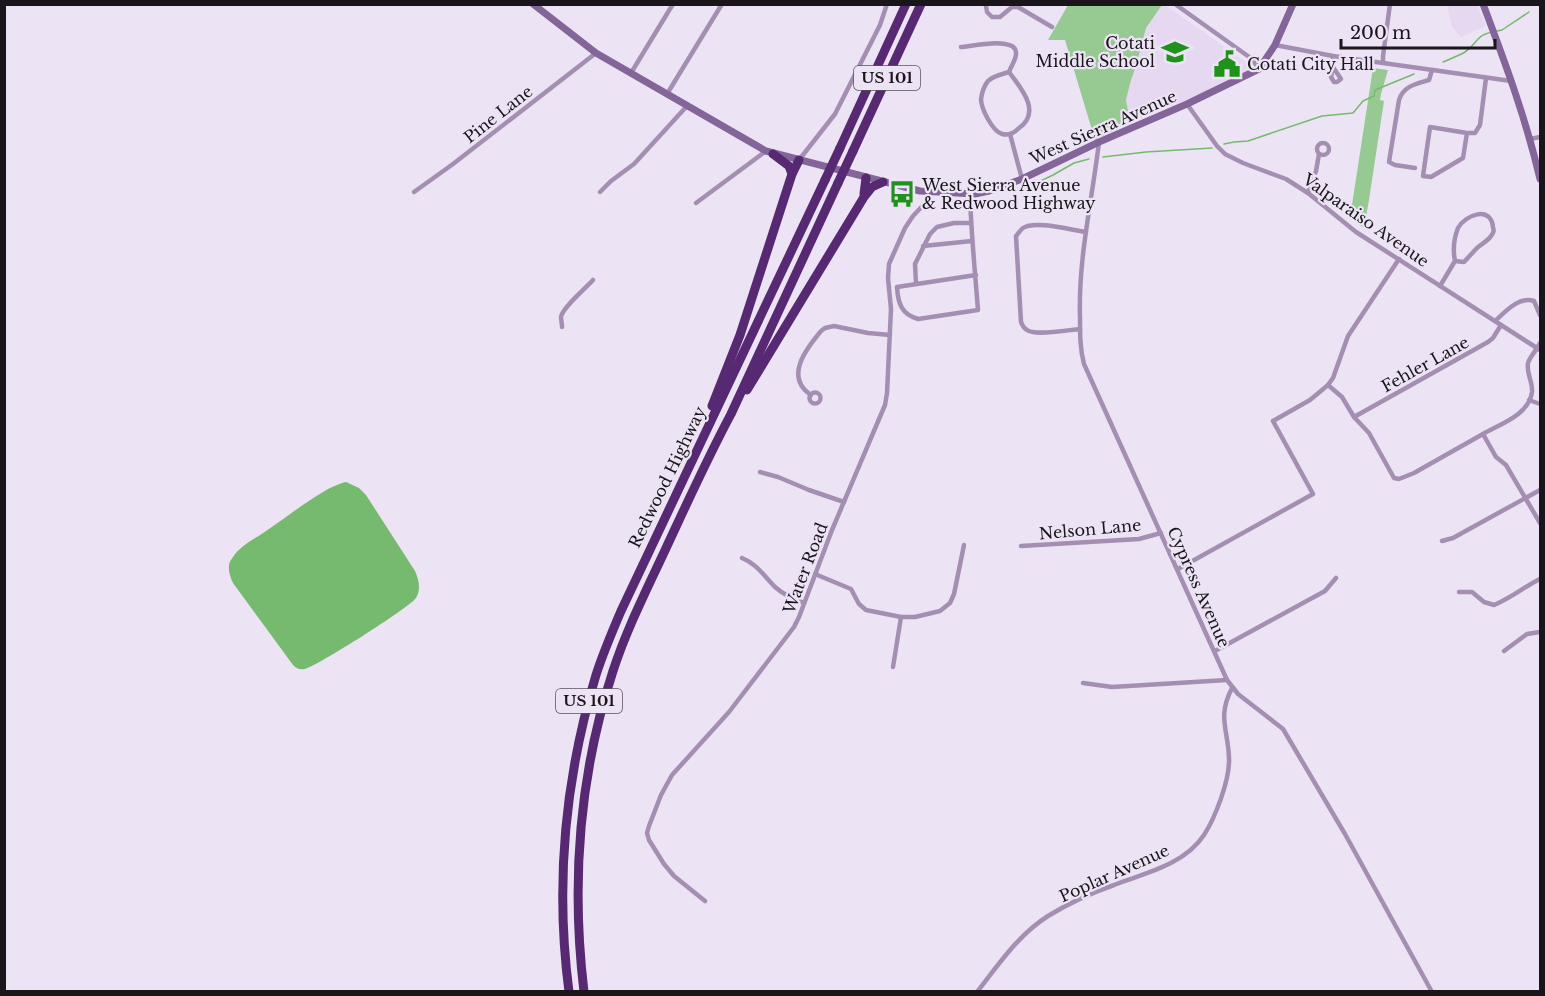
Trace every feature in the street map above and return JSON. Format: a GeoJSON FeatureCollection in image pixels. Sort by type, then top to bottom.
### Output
{"type":"FeatureCollection","features":[{"type":"Feature","properties":{"kind":"highway","name":"Redwood Highway"},"geometry":{"type":"LineString","coordinates":[[569,992],[562,906],[564,849],[568,804],[579,738],[597,673],[621,611],[906,4]]}},
{"type":"Feature","properties":{"kind":"highway","name":"Redwood Highway"},"geometry":{"type":"LineString","coordinates":[[584,992],[578,939],[578,871],[583,802],[598,725],[614,670],[638,607],[731,414],[921,4]]}},
{"type":"Feature","properties":{"kind":"highway"},"geometry":{"type":"LineString","coordinates":[[769,153],[789,166],[792,174]]}},
{"type":"Feature","properties":{"kind":"highway"},"geometry":{"type":"LineString","coordinates":[[697,450],[740,335],[792,174],[800,160]]}},
{"type":"Feature","properties":{"kind":"highway"},"geometry":{"type":"LineString","coordinates":[[864,196],[866,178]]}},
{"type":"Feature","properties":{"kind":"highway"},"geometry":{"type":"LineString","coordinates":[[731,414],[746,393],[864,196],[872,187],[884,182]]}},
{"type":"Feature","properties":{"kind":"main road","name":"West Sierra Avenue"},"geometry":{"type":"LineString","coordinates":[[533,4],[596,52],[769,153],[930,193],[970,194],[989,191],[1022,179],[1259,69]]}},
{"type":"Feature","properties":{"kind":"main road"},"geometry":{"type":"LineString","coordinates":[[1259,69],[1275,45],[1293,4]]}},
{"type":"Feature","properties":{"kind":"main road"},"geometry":{"type":"LineString","coordinates":[[1483,4],[1530,139],[1540,179]]}},
{"type":"Feature","properties":{"kind":"street"},"geometry":{"type":"LineString","coordinates":[[631,73],[673,4]]}},
{"type":"Feature","properties":{"kind":"street"},"geometry":{"type":"LineString","coordinates":[[667,94],[722,4]]}},
{"type":"Feature","properties":{"kind":"street"},"geometry":{"type":"LineString","coordinates":[[800,160],[835,114],[887,4]]}},
{"type":"Feature","properties":{"kind":"street"},"geometry":{"type":"LineString","coordinates":[[987,4],[987,12],[992,17],[1000,17],[1012,7],[1017,6],[1052,27]]}},
{"type":"Feature","properties":{"kind":"street"},"geometry":{"type":"LineString","coordinates":[[1175,4],[1252,59],[1259,69]]}},
{"type":"Feature","properties":{"kind":"street"},"geometry":{"type":"LineString","coordinates":[[1383,62],[1390,4]]}},
{"type":"Feature","properties":{"kind":"street"},"geometry":{"type":"LineString","coordinates":[[962,48],[1005,43],[1013,45],[1017,51],[1009,72],[989,80],[983,90],[981,101],[992,126],[1002,134],[1010,134],[1024,125],[1029,116],[1027,96],[1009,72]]}},
{"type":"Feature","properties":{"kind":"street"},"geometry":{"type":"LineString","coordinates":[[1275,45],[1334,56],[1511,81]]}},
{"type":"Feature","properties":{"kind":"street","name":"Pine Lane"},"geometry":{"type":"LineString","coordinates":[[414,192],[596,52]]}},
{"type":"Feature","properties":{"kind":"street"},"geometry":{"type":"LineString","coordinates":[[1334,56],[1334,67]]}},
{"type":"Feature","properties":{"kind":"street"},"geometry":{"type":"LineString","coordinates":[[1415,168],[1389,162],[1399,100],[1406,88],[1429,80],[1432,70]]}},
{"type":"Feature","properties":{"kind":"street"},"geometry":{"type":"LineString","coordinates":[[1467,133],[1463,158],[1431,177],[1423,176],[1430,128],[1475,133],[1480,125],[1486,78]]}},
{"type":"Feature","properties":{"kind":"street","name":"Valparaiso Avenue"},"geometry":{"type":"LineString","coordinates":[[1187,104],[1217,146],[1226,154],[1286,180],[1308,193],[1356,232],[1501,325],[1540,347]]}},
{"type":"Feature","properties":{"kind":"street"},"geometry":{"type":"LineString","coordinates":[[600,192],[634,164],[687,106]]}},
{"type":"Feature","properties":{"kind":"street"},"geometry":{"type":"LineString","coordinates":[[1010,134],[1022,179]]}},
{"type":"Feature","properties":{"kind":"street"},"geometry":{"type":"LineString","coordinates":[[1530,139],[1540,137]]}},
{"type":"Feature","properties":{"kind":"street","name":"Cypress Avenue"},"geometry":{"type":"LineString","coordinates":[[1099,142],[1079,283],[1081,353],[1084,364],[1227,680],[1245,700],[1283,729],[1340,825],[1432,992]]}},
{"type":"Feature","properties":{"kind":"street"},"geometry":{"type":"LineString","coordinates":[[696,203],[769,153]]}},
{"type":"Feature","properties":{"kind":"street"},"geometry":{"type":"LineString","coordinates":[[1308,193],[1319,154]]}},
{"type":"Feature","properties":{"kind":"street","name":"Water Road"},"geometry":{"type":"LineString","coordinates":[[705,901],[674,876],[664,864],[649,840],[648,826],[672,775],[729,712],[797,622],[885,405],[891,309],[889,264],[905,228],[928,200],[930,193]]}},
{"type":"Feature","properties":{"kind":"street"},"geometry":{"type":"LineString","coordinates":[[970,194],[972,241],[976,275],[978,310],[918,319],[910,317],[901,310],[897,287],[976,275]]}},
{"type":"Feature","properties":{"kind":"street"},"geometry":{"type":"LineString","coordinates":[[1440,286],[1455,261],[1455,243],[1459,226],[1473,215],[1487,215],[1493,225],[1491,237],[1464,262],[1455,261]]}},
{"type":"Feature","properties":{"kind":"street"},"geometry":{"type":"LineString","coordinates":[[916,284],[915,264],[923,246],[937,226],[971,223]]}},
{"type":"Feature","properties":{"kind":"street"},"geometry":{"type":"LineString","coordinates":[[1080,329],[1028,332],[1024,328],[1021,322],[1016,236],[1021,229],[1030,225],[1086,232]]}},
{"type":"Feature","properties":{"kind":"street"},"geometry":{"type":"LineString","coordinates":[[923,246],[972,241]]}},
{"type":"Feature","properties":{"kind":"street"},"geometry":{"type":"LineString","coordinates":[[1178,569],[1313,494],[1272,421],[1310,400],[1328,385],[1333,378],[1348,336],[1399,259]]}},
{"type":"Feature","properties":{"kind":"street"},"geometry":{"type":"LineString","coordinates":[[562,327],[561,315],[566,306],[593,280]]}},
{"type":"Feature","properties":{"kind":"street"},"geometry":{"type":"LineString","coordinates":[[1495,321],[1510,308],[1525,300],[1534,301],[1540,315]]}},
{"type":"Feature","properties":{"kind":"street","name":"Fehler Lane"},"geometry":{"type":"LineString","coordinates":[[1354,417],[1488,342],[1501,325]]}},
{"type":"Feature","properties":{"kind":"street"},"geometry":{"type":"LineString","coordinates":[[810,395],[801,386],[797,370],[818,334],[825,328],[837,326],[861,332],[890,334]]}},
{"type":"Feature","properties":{"kind":"street"},"geometry":{"type":"LineString","coordinates":[[1328,385],[1342,397],[1354,417],[1369,433],[1395,478],[1400,479],[1521,412],[1532,392],[1528,364],[1540,347]]}},
{"type":"Feature","properties":{"kind":"street"},"geometry":{"type":"LineString","coordinates":[[1529,400],[1540,404]]}},
{"type":"Feature","properties":{"kind":"street"},"geometry":{"type":"LineString","coordinates":[[1483,434],[1496,457],[1506,465],[1540,523]]}},
{"type":"Feature","properties":{"kind":"street"},"geometry":{"type":"LineString","coordinates":[[760,472],[844,502]]}},
{"type":"Feature","properties":{"kind":"street"},"geometry":{"type":"LineString","coordinates":[[1442,541],[1453,538],[1540,490]]}},
{"type":"Feature","properties":{"kind":"street","name":"Nelson Lane"},"geometry":{"type":"LineString","coordinates":[[1021,546],[1139,539],[1161,533]]}},
{"type":"Feature","properties":{"kind":"street"},"geometry":{"type":"LineString","coordinates":[[815,574],[851,589],[859,604],[866,610],[901,617],[915,617],[943,610],[950,603],[964,545]]}},
{"type":"Feature","properties":{"kind":"street"},"geometry":{"type":"LineString","coordinates":[[742,558],[756,566],[784,594],[804,603]]}},
{"type":"Feature","properties":{"kind":"street"},"geometry":{"type":"LineString","coordinates":[[1215,651],[1325,591],[1336,578]]}},
{"type":"Feature","properties":{"kind":"street"},"geometry":{"type":"LineString","coordinates":[[1459,592],[1472,592],[1484,602],[1494,605],[1540,579]]}},
{"type":"Feature","properties":{"kind":"street"},"geometry":{"type":"LineString","coordinates":[[893,667],[901,617]]}},
{"type":"Feature","properties":{"kind":"street"},"geometry":{"type":"LineString","coordinates":[[1504,651],[1527,634],[1540,632]]}},
{"type":"Feature","properties":{"kind":"street"},"geometry":{"type":"LineString","coordinates":[[1083,683],[1112,687],[1227,680]]}},
{"type":"Feature","properties":{"kind":"street","name":"Poplar Avenue"},"geometry":{"type":"LineString","coordinates":[[977,992],[1015,943],[1032,927],[1094,892],[1171,863],[1185,855],[1203,837],[1215,813],[1228,773],[1229,757],[1224,707],[1232,688]]}},
{"type":"Feature","properties":{"kind":"shaded area"},"geometry":{"type":"Polygon","coordinates":[[[1068,5],[1162,5],[1146,28],[1131,80],[1126,100],[1130,122],[1095,140],[1065,40],[1048,40],[1068,5]]]}},
{"type":"Feature","properties":{"kind":"shaded area","name":"Cotati Middle School"},"geometry":{"type":"Polygon","coordinates":[[[1162,5],[1246,62],[1247,70],[1199,95],[1130,122],[1126,100],[1131,80],[1146,28],[1162,5]]]}},
{"type":"Feature","properties":{"kind":"shaded area"},"geometry":{"type":"Polygon","coordinates":[[[1447,5],[1477,5],[1486,26],[1461,37],[1452,27],[1447,5]]]}},
{"type":"Feature","properties":{"kind":"shaded area"},"geometry":{"type":"Polygon","coordinates":[[[1373,68],[1388,70],[1380,100],[1384,101],[1364,228],[1350,218],[1373,68]]]}},
{"type":"Feature","properties":{"kind":"shaded area"},"geometry":{"type":"Polygon","coordinates":[[[346,482],[359,488],[366,495],[415,571],[419,592],[410,604],[362,636],[313,665],[299,669],[293,665],[233,583],[229,573],[229,563],[248,542],[317,496],[346,482]]]}},
{"type":"Feature","properties":{"kind":"waterway"},"geometry":{"type":"LineString","coordinates":[[1497,31],[1529,12]]}},
{"type":"Feature","properties":{"kind":"waterway"},"geometry":{"type":"LineString","coordinates":[[1443,62],[1465,52],[1479,38],[1492,32]]}},
{"type":"Feature","properties":{"kind":"waterway"},"geometry":{"type":"LineString","coordinates":[[1224,144],[1248,141],[1322,116],[1353,113],[1363,101],[1374,96],[1375,90],[1414,74]]}},
{"type":"Feature","properties":{"kind":"waterway"},"geometry":{"type":"LineString","coordinates":[[1103,157],[1212,148]]}},
{"type":"Feature","properties":{"kind":"waterway"},"geometry":{"type":"LineString","coordinates":[[1020,191],[1074,163],[1089,159]]}},
{"type":"Feature","properties":{"kind":"place","name":"Cotati Middle School"},"geometry":{"type":"Point","coordinates":[1175,52]}},
{"type":"Feature","properties":{"kind":"place","name":"Cotati City Hall"},"geometry":{"type":"Point","coordinates":[1227,64]}},
{"type":"Feature","properties":{"kind":"place","name":"West Sierra Avenue & Redwood Highway"},"geometry":{"type":"Point","coordinates":[902,194]}}]}
